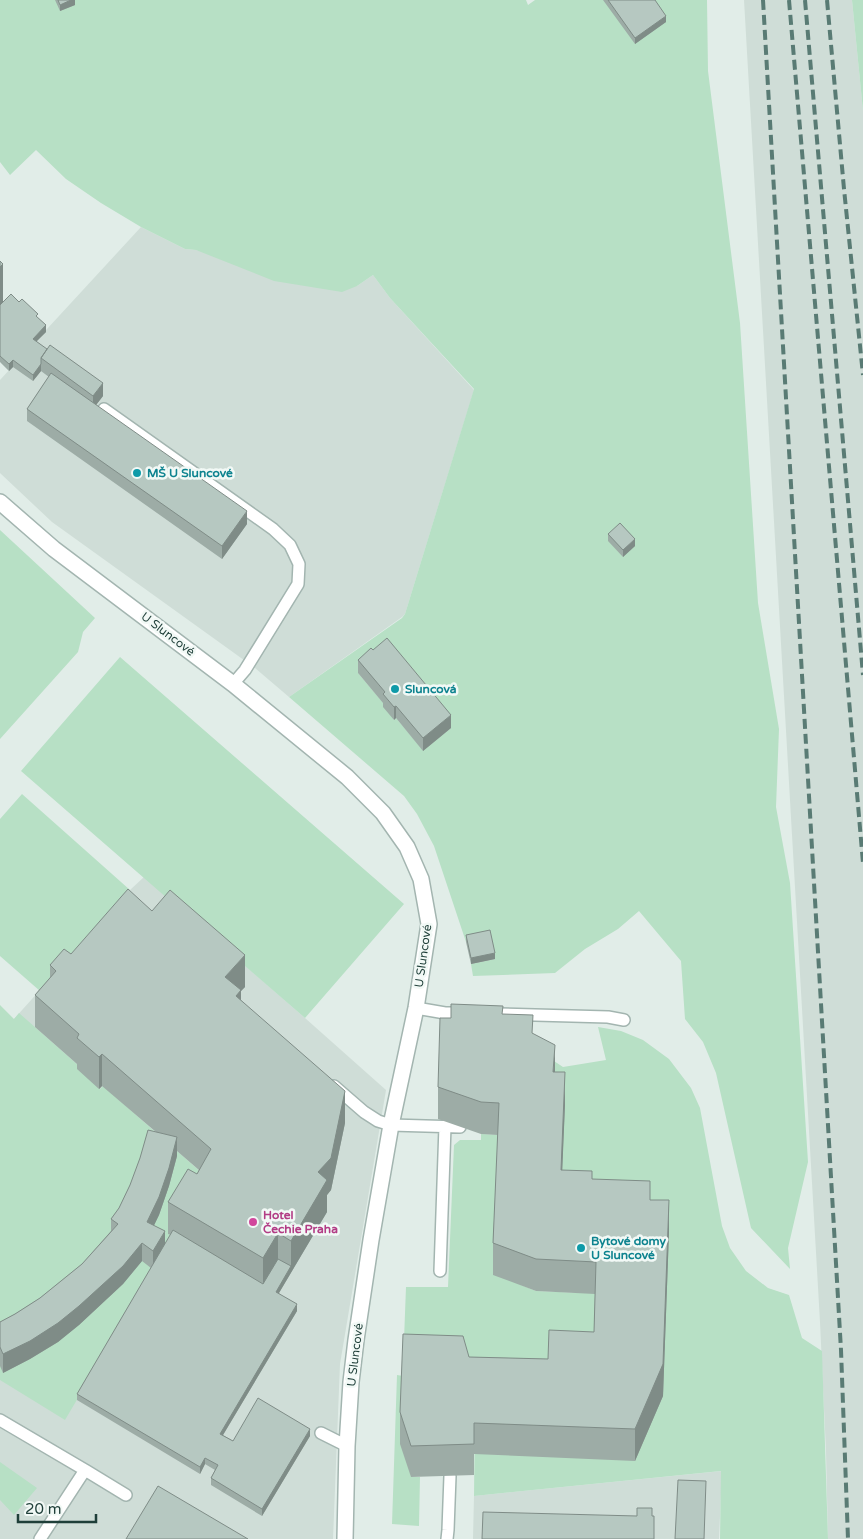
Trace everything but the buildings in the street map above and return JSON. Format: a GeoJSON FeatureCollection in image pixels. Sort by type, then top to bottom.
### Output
{"type":"FeatureCollection","features":[{"type":"Feature","properties":{"kind":"street","name":"U Sluncové"},"geometry":{"type":"LineString","coordinates":[[0,502],[54,549],[233,684],[347,777],[384,812],[407,847],[420,878],[429,924],[416,1008],[391,1124],[356,1340],[347,1446],[345,1539]]}},
{"type":"Feature","properties":{"kind":"lane"},"geometry":{"type":"LineString","coordinates":[[104,409],[273,529],[290,545],[299,564],[298,584],[244,670],[233,684]]}},
{"type":"Feature","properties":{"kind":"lane"},"geometry":{"type":"LineString","coordinates":[[416,1008],[445,1013],[608,1017],[624,1020]]}},
{"type":"Feature","properties":{"kind":"lane"},"geometry":{"type":"LineString","coordinates":[[327,1079],[364,1112],[378,1121],[391,1124],[460,1127]]}},
{"type":"Feature","properties":{"kind":"lane"},"geometry":{"type":"LineString","coordinates":[[440,1271],[445,1126]]}},
{"type":"Feature","properties":{"kind":"lane"},"geometry":{"type":"LineString","coordinates":[[0,1420],[126,1495]]}},
{"type":"Feature","properties":{"kind":"lane"},"geometry":{"type":"LineString","coordinates":[[321,1433],[347,1446]]}},
{"type":"Feature","properties":{"kind":"lane"},"geometry":{"type":"LineString","coordinates":[[40,1539],[85,1470]]}},
{"type":"Feature","properties":{"kind":"lane"},"geometry":{"type":"LineString","coordinates":[[447,1539],[450,1476]]}},
{"type":"Feature","properties":{"kind":"shaded area"},"geometry":{"type":"Polygon","coordinates":[[[744,0],[852,0],[863,111],[863,1539],[828,1539],[820,1322],[744,0]]]}},
{"type":"Feature","properties":{"kind":"shaded area"},"geometry":{"type":"Polygon","coordinates":[[[141,227],[185,249],[357,286],[373,275],[390,298],[474,390],[405,614],[289,697],[255,668],[52,522],[0,473],[0,380],[141,227]]]}},
{"type":"Feature","properties":{"kind":"shaded area"},"geometry":{"type":"Polygon","coordinates":[[[144,877],[386,1090],[340,1364],[333,1539],[0,1539],[0,1335],[14,1019],[130,890],[144,877]]]}},
{"type":"Feature","properties":{"kind":"shaded area"},"geometry":{"type":"Polygon","coordinates":[[[722,1471],[719,1539],[473,1539],[474,1496],[722,1471]]]}},
{"type":"Feature","properties":{"kind":"green space"},"geometry":{"type":"Polygon","coordinates":[[[0,0],[526,0],[528,5],[535,0],[707,0],[708,71],[740,323],[758,603],[779,729],[776,807],[790,883],[808,1162],[788,1248],[790,1269],[751,1228],[716,1073],[703,1042],[685,1019],[681,961],[639,911],[618,929],[585,949],[555,973],[473,976],[471,964],[495,959],[466,942],[434,846],[417,814],[404,796],[289,697],[402,618],[405,614],[474,389],[390,298],[373,275],[357,286],[342,292],[274,281],[196,250],[185,249],[141,227],[66,179],[36,150],[10,175],[0,162],[0,0]],[[358,673],[385,705],[394,720],[396,718],[423,750],[451,728],[358,673]]]}},
{"type":"Feature","properties":{"kind":"green space"},"geometry":{"type":"Polygon","coordinates":[[[852,0],[863,0],[863,111],[852,0]]]}},
{"type":"Feature","properties":{"kind":"green space"},"geometry":{"type":"Polygon","coordinates":[[[0,530],[95,618],[83,632],[78,652],[0,739],[0,530]]]}},
{"type":"Feature","properties":{"kind":"green space"},"geometry":{"type":"Polygon","coordinates":[[[120,657],[404,904],[305,1018],[21,771],[120,657]]]}},
{"type":"Feature","properties":{"kind":"green space"},"geometry":{"type":"Polygon","coordinates":[[[22,794],[130,890],[40,991],[0,956],[0,819],[22,794]]]}},
{"type":"Feature","properties":{"kind":"green space"},"geometry":{"type":"Polygon","coordinates":[[[0,1005],[14,1019],[19,1013],[79,1066],[100,1089],[103,1086],[211,1181],[173,1237],[65,1420],[0,1380],[0,1005]]]}},
{"type":"Feature","properties":{"kind":"green space"},"geometry":{"type":"Polygon","coordinates":[[[598,1027],[621,1031],[643,1040],[669,1059],[691,1088],[700,1108],[722,1226],[730,1248],[746,1271],[768,1288],[789,1295],[802,1338],[822,1351],[828,1539],[720,1539],[721,1471],[474,1496],[475,1406],[403,1366],[406,1287],[448,1287],[454,1145],[460,1140],[481,1140],[481,1134],[527,1136],[545,1055],[563,1067],[606,1060],[598,1027]],[[521,1285],[536,1291],[582,1293],[521,1285]]]}},
{"type":"Feature","properties":{"kind":"green space"},"geometry":{"type":"Polygon","coordinates":[[[397,1375],[403,1376],[411,1477],[420,1477],[419,1526],[392,1524],[397,1375]]]}},
{"type":"Feature","properties":{"kind":"green space"},"geometry":{"type":"Polygon","coordinates":[[[0,1462],[37,1488],[14,1515],[0,1500],[0,1462]]]}},
{"type":"Feature","properties":{"kind":"railway"},"geometry":{"type":"LineString","coordinates":[[763,0],[841,1350],[848,1539]]}},
{"type":"Feature","properties":{"kind":"railway"},"geometry":{"type":"LineString","coordinates":[[789,0],[863,863]]}},
{"type":"Feature","properties":{"kind":"railway"},"geometry":{"type":"LineString","coordinates":[[805,0],[863,675]]}},
{"type":"Feature","properties":{"kind":"railway"},"geometry":{"type":"LineString","coordinates":[[827,0],[863,375]]}},
{"type":"Feature","properties":{"kind":"place","name":"MŠ U Sluncové"},"geometry":{"type":"Point","coordinates":[137,473]}},
{"type":"Feature","properties":{"kind":"place","name":"Sluncová"},"geometry":{"type":"Point","coordinates":[395,689]}},
{"type":"Feature","properties":{"kind":"place","name":"Hotel Čechie Praha"},"geometry":{"type":"Point","coordinates":[253,1222]}},
{"type":"Feature","properties":{"kind":"place","name":"Bytové domy U Sluncové"},"geometry":{"type":"Point","coordinates":[581,1248]}}]}
